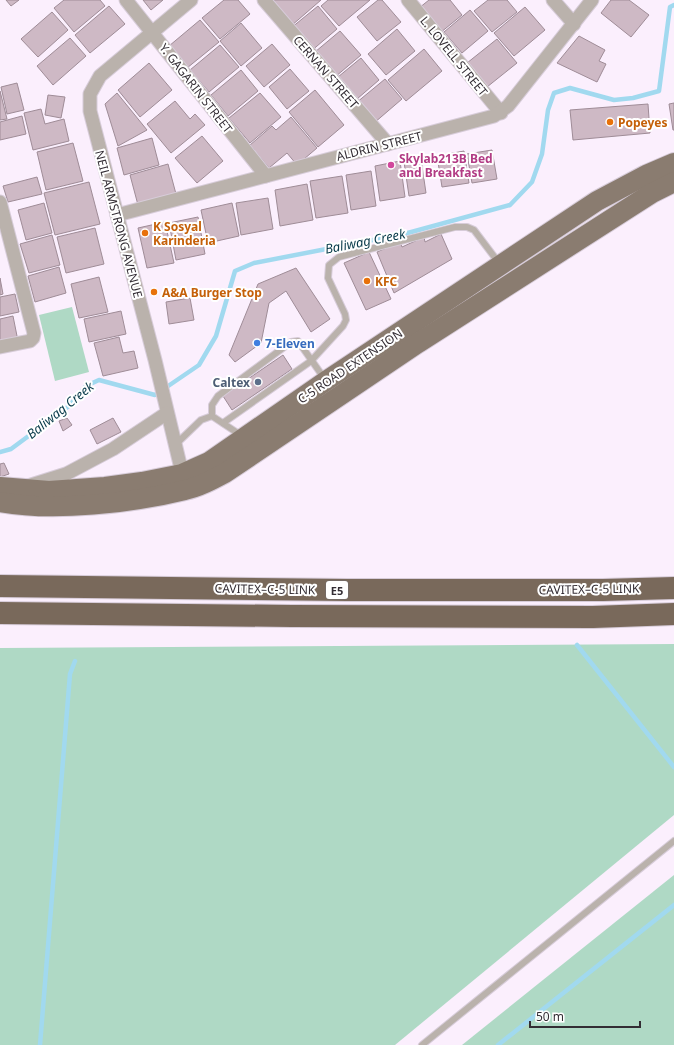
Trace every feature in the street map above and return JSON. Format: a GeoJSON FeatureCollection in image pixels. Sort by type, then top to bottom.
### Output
{"type":"FeatureCollection","features":[{"type":"Feature","properties":{"kind":"highway","name":"CAVITEX–C-5 LINK"},"geometry":{"type":"LineString","coordinates":[[0,586],[354,590],[603,590],[674,588]]}},
{"type":"Feature","properties":{"kind":"highway","name":"E5"},"geometry":{"type":"LineString","coordinates":[[0,613],[593,617],[674,614]]}},
{"type":"Feature","properties":{"kind":"main road","name":"C-5 ROAD EXTENSION"},"geometry":{"type":"LineString","coordinates":[[184,482],[209,462],[326,381],[501,267],[597,202],[646,175],[674,162]]}},
{"type":"Feature","properties":{"kind":"main road","name":"C-5 ROAD EXTENSION"},"geometry":{"type":"LineString","coordinates":[[4,493],[104,487],[142,482],[184,482],[225,474],[418,343],[652,193],[674,182]]}},
{"type":"Feature","properties":{"kind":"street","name":"Y. GAGARIN STREET"},"geometry":{"type":"LineString","coordinates":[[126,0],[266,176]]}},
{"type":"Feature","properties":{"kind":"street","name":"NEIL ARMSTRONG AVENUE"},"geometry":{"type":"LineString","coordinates":[[184,482],[158,374],[90,111],[90,94],[100,76],[191,0]]}},
{"type":"Feature","properties":{"kind":"street","name":"CERNAN STREET"},"geometry":{"type":"LineString","coordinates":[[264,0],[388,144]]}},
{"type":"Feature","properties":{"kind":"street","name":"L. LOVELL STREET"},"geometry":{"type":"LineString","coordinates":[[408,0],[500,112]]}},
{"type":"Feature","properties":{"kind":"street"},"geometry":{"type":"LineString","coordinates":[[553,0],[574,24]]}},
{"type":"Feature","properties":{"kind":"street","name":"ALDRIN STREET"},"geometry":{"type":"LineString","coordinates":[[117,215],[485,119],[500,112],[514,99],[592,0]]}},
{"type":"Feature","properties":{"kind":"street"},"geometry":{"type":"LineString","coordinates":[[0,202],[34,333],[33,338],[30,341],[0,348]]}},
{"type":"Feature","properties":{"kind":"street"},"geometry":{"type":"LineString","coordinates":[[4,493],[66,474],[113,449],[167,413]]}},
{"type":"Feature","properties":{"kind":"lane"},"geometry":{"type":"LineString","coordinates":[[223,423],[311,361],[346,320],[328,278],[329,265],[339,257],[455,227],[467,226],[474,230],[501,267]]}},
{"type":"Feature","properties":{"kind":"lane"},"geometry":{"type":"LineString","coordinates":[[212,416],[212,405],[218,396],[291,342],[298,341],[326,381]]}},
{"type":"Feature","properties":{"kind":"lane"},"geometry":{"type":"LineString","coordinates":[[212,416],[245,438]]}},
{"type":"Feature","properties":{"kind":"lane"},"geometry":{"type":"LineString","coordinates":[[175,446],[201,420],[212,416]]}},
{"type":"Feature","properties":{"kind":"lane"},"geometry":{"type":"LineString","coordinates":[[422,1045],[674,841]]}},
{"type":"Feature","properties":{"kind":"green space"},"geometry":{"type":"Polygon","coordinates":[[[72,307],[89,372],[55,381],[39,315],[72,307]]]}},
{"type":"Feature","properties":{"kind":"green space"},"geometry":{"type":"Polygon","coordinates":[[[674,644],[674,815],[395,1045],[0,1045],[0,648],[674,644]]]}},
{"type":"Feature","properties":{"kind":"green space"},"geometry":{"type":"Polygon","coordinates":[[[674,875],[674,1045],[462,1045],[674,875]]]}},
{"type":"Feature","properties":{"kind":"building"},"geometry":{"type":"Polygon","coordinates":[[[6,0],[19,0],[11,6],[6,0]]]}},
{"type":"Feature","properties":{"kind":"building"},"geometry":{"type":"Polygon","coordinates":[[[64,0],[100,0],[105,6],[74,32],[54,8],[64,0]]]}},
{"type":"Feature","properties":{"kind":"building"},"geometry":{"type":"Polygon","coordinates":[[[143,0],[163,0],[151,10],[143,0]]]}},
{"type":"Feature","properties":{"kind":"building"},"geometry":{"type":"Polygon","coordinates":[[[224,0],[238,0],[250,14],[220,39],[202,18],[224,0]]]}},
{"type":"Feature","properties":{"kind":"building"},"geometry":{"type":"Polygon","coordinates":[[[274,0],[321,0],[291,26],[271,2],[274,0]]]}},
{"type":"Feature","properties":{"kind":"building"},"geometry":{"type":"Polygon","coordinates":[[[328,0],[370,0],[339,26],[321,6],[328,0]]]}},
{"type":"Feature","properties":{"kind":"building"},"geometry":{"type":"Polygon","coordinates":[[[378,0],[382,0],[401,22],[377,41],[357,17],[378,0]]]}},
{"type":"Feature","properties":{"kind":"building"},"geometry":{"type":"Polygon","coordinates":[[[429,0],[450,0],[462,15],[440,33],[419,8],[429,0]]]}},
{"type":"Feature","properties":{"kind":"building"},"geometry":{"type":"Polygon","coordinates":[[[488,0],[507,0],[517,12],[492,32],[474,11],[488,0]]]}},
{"type":"Feature","properties":{"kind":"building"},"geometry":{"type":"Polygon","coordinates":[[[611,0],[629,0],[649,15],[631,37],[601,13],[611,0]]]}},
{"type":"Feature","properties":{"kind":"building"},"geometry":{"type":"Polygon","coordinates":[[[109,6],[125,24],[90,53],[75,35],[109,6]]]}},
{"type":"Feature","properties":{"kind":"building"},"geometry":{"type":"Polygon","coordinates":[[[318,6],[337,29],[310,52],[291,28],[318,6]]]}},
{"type":"Feature","properties":{"kind":"building"},"geometry":{"type":"Polygon","coordinates":[[[525,7],[545,30],[514,56],[494,33],[525,7]]]}},
{"type":"Feature","properties":{"kind":"building"},"geometry":{"type":"Polygon","coordinates":[[[470,10],[488,31],[462,53],[444,32],[470,10]]]}},
{"type":"Feature","properties":{"kind":"building"},"geometry":{"type":"Polygon","coordinates":[[[52,12],[68,30],[38,57],[21,39],[52,12]]]}},
{"type":"Feature","properties":{"kind":"building"},"geometry":{"type":"Polygon","coordinates":[[[200,20],[219,42],[187,68],[169,46],[200,20]]]}},
{"type":"Feature","properties":{"kind":"building"},"geometry":{"type":"Polygon","coordinates":[[[241,23],[262,48],[241,66],[220,41],[241,23]]]}},
{"type":"Feature","properties":{"kind":"building"},"geometry":{"type":"Polygon","coordinates":[[[397,29],[415,51],[386,75],[368,54],[397,29]]]}},
{"type":"Feature","properties":{"kind":"building"},"geometry":{"type":"Polygon","coordinates":[[[340,31],[361,55],[335,77],[315,52],[340,31]]]}},
{"type":"Feature","properties":{"kind":"building"},"geometry":{"type":"Polygon","coordinates":[[[579,36],[605,50],[599,61],[606,64],[597,82],[557,63],[579,36]]]}},
{"type":"Feature","properties":{"kind":"building"},"geometry":{"type":"Polygon","coordinates":[[[70,38],[86,56],[53,85],[37,66],[70,38]]]}},
{"type":"Feature","properties":{"kind":"building"},"geometry":{"type":"Polygon","coordinates":[[[497,39],[517,63],[487,87],[467,63],[497,39]]]}},
{"type":"Feature","properties":{"kind":"building"},"geometry":{"type":"Polygon","coordinates":[[[272,44],[290,65],[264,87],[246,66],[272,44]]]}},
{"type":"Feature","properties":{"kind":"building"},"geometry":{"type":"Polygon","coordinates":[[[220,45],[239,67],[209,92],[190,70],[220,45]]]}},
{"type":"Feature","properties":{"kind":"building"},"geometry":{"type":"Polygon","coordinates":[[[424,49],[442,71],[406,101],[388,80],[424,49]]]}},
{"type":"Feature","properties":{"kind":"building"},"geometry":{"type":"Polygon","coordinates":[[[361,58],[379,80],[357,99],[338,77],[361,58]]]}},
{"type":"Feature","properties":{"kind":"building"},"geometry":{"type":"Polygon","coordinates":[[[149,63],[172,90],[140,117],[118,90],[149,63]]]}},
{"type":"Feature","properties":{"kind":"building"},"geometry":{"type":"Polygon","coordinates":[[[290,69],[309,91],[287,109],[269,87],[290,69]]]}},
{"type":"Feature","properties":{"kind":"building"},"geometry":{"type":"Polygon","coordinates":[[[241,70],[258,91],[228,116],[211,95],[241,70]]]}},
{"type":"Feature","properties":{"kind":"building"},"geometry":{"type":"Polygon","coordinates":[[[385,79],[402,99],[374,123],[356,103],[385,79]]]}},
{"type":"Feature","properties":{"kind":"building"},"geometry":{"type":"Polygon","coordinates":[[[17,83],[24,110],[7,114],[1,87],[17,83]]]}},
{"type":"Feature","properties":{"kind":"building"},"geometry":{"type":"Polygon","coordinates":[[[315,90],[344,125],[318,147],[289,112],[315,90]]]}},
{"type":"Feature","properties":{"kind":"building"},"geometry":{"type":"Polygon","coordinates":[[[0,91],[7,119],[0,120],[0,91]]]}},
{"type":"Feature","properties":{"kind":"building"},"geometry":{"type":"Polygon","coordinates":[[[117,93],[147,130],[118,146],[105,104],[117,93]]]}},
{"type":"Feature","properties":{"kind":"building"},"geometry":{"type":"Polygon","coordinates":[[[260,93],[281,117],[250,143],[229,118],[260,93]]]}},
{"type":"Feature","properties":{"kind":"building"},"geometry":{"type":"Polygon","coordinates":[[[48,95],[65,97],[61,118],[45,115],[48,95]]]}},
{"type":"Feature","properties":{"kind":"building"},"geometry":{"type":"Polygon","coordinates":[[[175,101],[190,119],[195,114],[205,125],[171,153],[147,124],[175,101]]]}},
{"type":"Feature","properties":{"kind":"building"},"geometry":{"type":"Polygon","coordinates":[[[674,103],[674,130],[673,130],[669,104],[674,103]]]}},
{"type":"Feature","properties":{"kind":"building","name":"Popeyes"},"geometry":{"type":"Polygon","coordinates":[[[648,104],[650,133],[573,140],[570,110],[648,104]]]}},
{"type":"Feature","properties":{"kind":"building"},"geometry":{"type":"Polygon","coordinates":[[[41,109],[45,124],[64,119],[69,141],[33,150],[24,113],[41,109]]]}},
{"type":"Feature","properties":{"kind":"building"},"geometry":{"type":"Polygon","coordinates":[[[22,116],[26,134],[0,140],[0,122],[22,116]]]}},
{"type":"Feature","properties":{"kind":"building"},"geometry":{"type":"Polygon","coordinates":[[[291,117],[317,148],[297,165],[287,153],[269,168],[250,145],[272,126],[276,130],[291,117]]]}},
{"type":"Feature","properties":{"kind":"building"},"geometry":{"type":"Polygon","coordinates":[[[202,136],[223,161],[197,183],[175,158],[202,136]]]}},
{"type":"Feature","properties":{"kind":"building"},"geometry":{"type":"Polygon","coordinates":[[[152,138],[159,165],[124,175],[117,148],[152,138]]]}},
{"type":"Feature","properties":{"kind":"building"},"geometry":{"type":"Polygon","coordinates":[[[73,143],[83,181],[46,190],[37,152],[73,143]]]}},
{"type":"Feature","properties":{"kind":"building"},"geometry":{"type":"Polygon","coordinates":[[[492,150],[497,179],[472,183],[467,154],[492,150]]]}},
{"type":"Feature","properties":{"kind":"building"},"geometry":{"type":"Polygon","coordinates":[[[464,151],[469,183],[442,187],[437,156],[464,151]]]}},
{"type":"Feature","properties":{"kind":"building"},"geometry":{"type":"Polygon","coordinates":[[[421,159],[426,193],[409,196],[404,162],[421,159]]]}},
{"type":"Feature","properties":{"kind":"building"},"geometry":{"type":"Polygon","coordinates":[[[400,161],[405,197],[380,201],[375,166],[400,161]]]}},
{"type":"Feature","properties":{"kind":"building"},"geometry":{"type":"Polygon","coordinates":[[[168,164],[176,194],[138,205],[130,175],[168,164]]]}},
{"type":"Feature","properties":{"kind":"building"},"geometry":{"type":"Polygon","coordinates":[[[371,171],[376,206],[351,210],[346,175],[371,171]]]}},
{"type":"Feature","properties":{"kind":"building"},"geometry":{"type":"Polygon","coordinates":[[[342,176],[348,213],[316,218],[310,181],[342,176]]]}},
{"type":"Feature","properties":{"kind":"building"},"geometry":{"type":"Polygon","coordinates":[[[37,177],[42,194],[8,202],[3,186],[37,177]]]}},
{"type":"Feature","properties":{"kind":"building"},"geometry":{"type":"Polygon","coordinates":[[[89,182],[100,224],[55,235],[44,193],[89,182]]]}},
{"type":"Feature","properties":{"kind":"building"},"geometry":{"type":"Polygon","coordinates":[[[307,184],[313,220],[280,226],[275,190],[307,184]]]}},
{"type":"Feature","properties":{"kind":"building"},"geometry":{"type":"Polygon","coordinates":[[[268,198],[273,229],[241,235],[236,203],[268,198]]]}},
{"type":"Feature","properties":{"kind":"building"},"geometry":{"type":"Polygon","coordinates":[[[44,203],[52,233],[26,240],[18,210],[44,203]]]}},
{"type":"Feature","properties":{"kind":"building"},"geometry":{"type":"Polygon","coordinates":[[[232,203],[239,236],[208,243],[201,210],[232,203]]]}},
{"type":"Feature","properties":{"kind":"building"},"geometry":{"type":"Polygon","coordinates":[[[198,217],[205,254],[176,260],[169,223],[198,217]]]}},
{"type":"Feature","properties":{"kind":"building"},"geometry":{"type":"Polygon","coordinates":[[[165,222],[174,263],[147,268],[138,228],[165,222]]]}},
{"type":"Feature","properties":{"kind":"building"},"geometry":{"type":"Polygon","coordinates":[[[95,228],[104,264],[66,273],[57,237],[95,228]]]}},
{"type":"Feature","properties":{"kind":"building"},"geometry":{"type":"Polygon","coordinates":[[[441,234],[452,259],[394,293],[377,252],[400,242],[402,247],[424,237],[425,242],[441,234]]]}},
{"type":"Feature","properties":{"kind":"building"},"geometry":{"type":"Polygon","coordinates":[[[52,235],[60,265],[29,273],[20,244],[52,235]]]}},
{"type":"Feature","properties":{"kind":"building","name":"KFC"},"geometry":{"type":"Polygon","coordinates":[[[369,252],[391,299],[366,310],[344,263],[369,252]]]}},
{"type":"Feature","properties":{"kind":"building"},"geometry":{"type":"Polygon","coordinates":[[[59,267],[66,293],[35,302],[28,276],[59,267]]]}},
{"type":"Feature","properties":{"kind":"building"},"geometry":{"type":"Polygon","coordinates":[[[296,268],[330,319],[311,332],[286,291],[269,303],[261,343],[235,362],[229,355],[258,284],[296,268]]]}},
{"type":"Feature","properties":{"kind":"building"},"geometry":{"type":"Polygon","coordinates":[[[99,277],[108,312],[79,318],[71,284],[99,277]]]}},
{"type":"Feature","properties":{"kind":"building"},"geometry":{"type":"Polygon","coordinates":[[[0,278],[3,294],[0,295],[0,278]]]}},
{"type":"Feature","properties":{"kind":"building"},"geometry":{"type":"Polygon","coordinates":[[[15,294],[19,312],[0,316],[0,297],[15,294]]]}},
{"type":"Feature","properties":{"kind":"building"},"geometry":{"type":"Polygon","coordinates":[[[190,298],[194,320],[169,324],[166,302],[190,298]]]}},
{"type":"Feature","properties":{"kind":"building"},"geometry":{"type":"Polygon","coordinates":[[[121,311],[126,334],[89,342],[84,319],[121,311]]]}},
{"type":"Feature","properties":{"kind":"building"},"geometry":{"type":"Polygon","coordinates":[[[13,316],[18,341],[0,344],[0,319],[13,316]]]}},
{"type":"Feature","properties":{"kind":"building"},"geometry":{"type":"Polygon","coordinates":[[[119,337],[123,353],[134,351],[138,368],[103,376],[94,343],[119,337]]]}},
{"type":"Feature","properties":{"kind":"building","name":"Caltex"},"geometry":{"type":"Polygon","coordinates":[[[283,355],[292,369],[232,410],[223,396],[283,355]]]}},
{"type":"Feature","properties":{"kind":"building"},"geometry":{"type":"Polygon","coordinates":[[[67,418],[72,425],[63,431],[59,421],[67,418]]]}},
{"type":"Feature","properties":{"kind":"building"},"geometry":{"type":"Polygon","coordinates":[[[113,418],[121,432],[97,444],[90,430],[113,418]]]}},
{"type":"Feature","properties":{"kind":"building"},"geometry":{"type":"Polygon","coordinates":[[[4,463],[9,474],[0,477],[0,464],[4,463]]]}},
{"type":"Feature","properties":{"kind":"waterway","name":"Baliwag Creek"},"geometry":{"type":"LineString","coordinates":[[0,452],[11,449],[69,406],[86,386],[99,380],[155,395],[199,365],[216,336],[235,271],[254,263],[404,234],[510,205],[532,182],[542,154],[548,110],[554,93],[570,88],[614,100],[633,98],[659,91],[670,7],[674,5]]}},
{"type":"Feature","properties":{"kind":"waterway"},"geometry":{"type":"LineString","coordinates":[[577,645],[674,767]]}},
{"type":"Feature","properties":{"kind":"waterway"},"geometry":{"type":"LineString","coordinates":[[40,1045],[70,674],[75,661]]}},
{"type":"Feature","properties":{"kind":"waterway"},"geometry":{"type":"LineString","coordinates":[[498,1045],[674,905]]}},
{"type":"Feature","properties":{"kind":"place","name":"Popeyes"},"geometry":{"type":"Point","coordinates":[610,122]}},
{"type":"Feature","properties":{"kind":"place","name":"Skylab213B Bed and Breakfast"},"geometry":{"type":"Point","coordinates":[391,165]}},
{"type":"Feature","properties":{"kind":"place","name":"K Sosyal Karinderia"},"geometry":{"type":"Point","coordinates":[145,233]}},
{"type":"Feature","properties":{"kind":"place","name":"KFC"},"geometry":{"type":"Point","coordinates":[367,281]}},
{"type":"Feature","properties":{"kind":"place","name":"A&A Burger Stop"},"geometry":{"type":"Point","coordinates":[154,292]}},
{"type":"Feature","properties":{"kind":"place","name":"7-Eleven"},"geometry":{"type":"Point","coordinates":[257,343]}},
{"type":"Feature","properties":{"kind":"place","name":"Caltex"},"geometry":{"type":"Point","coordinates":[258,382]}}]}
